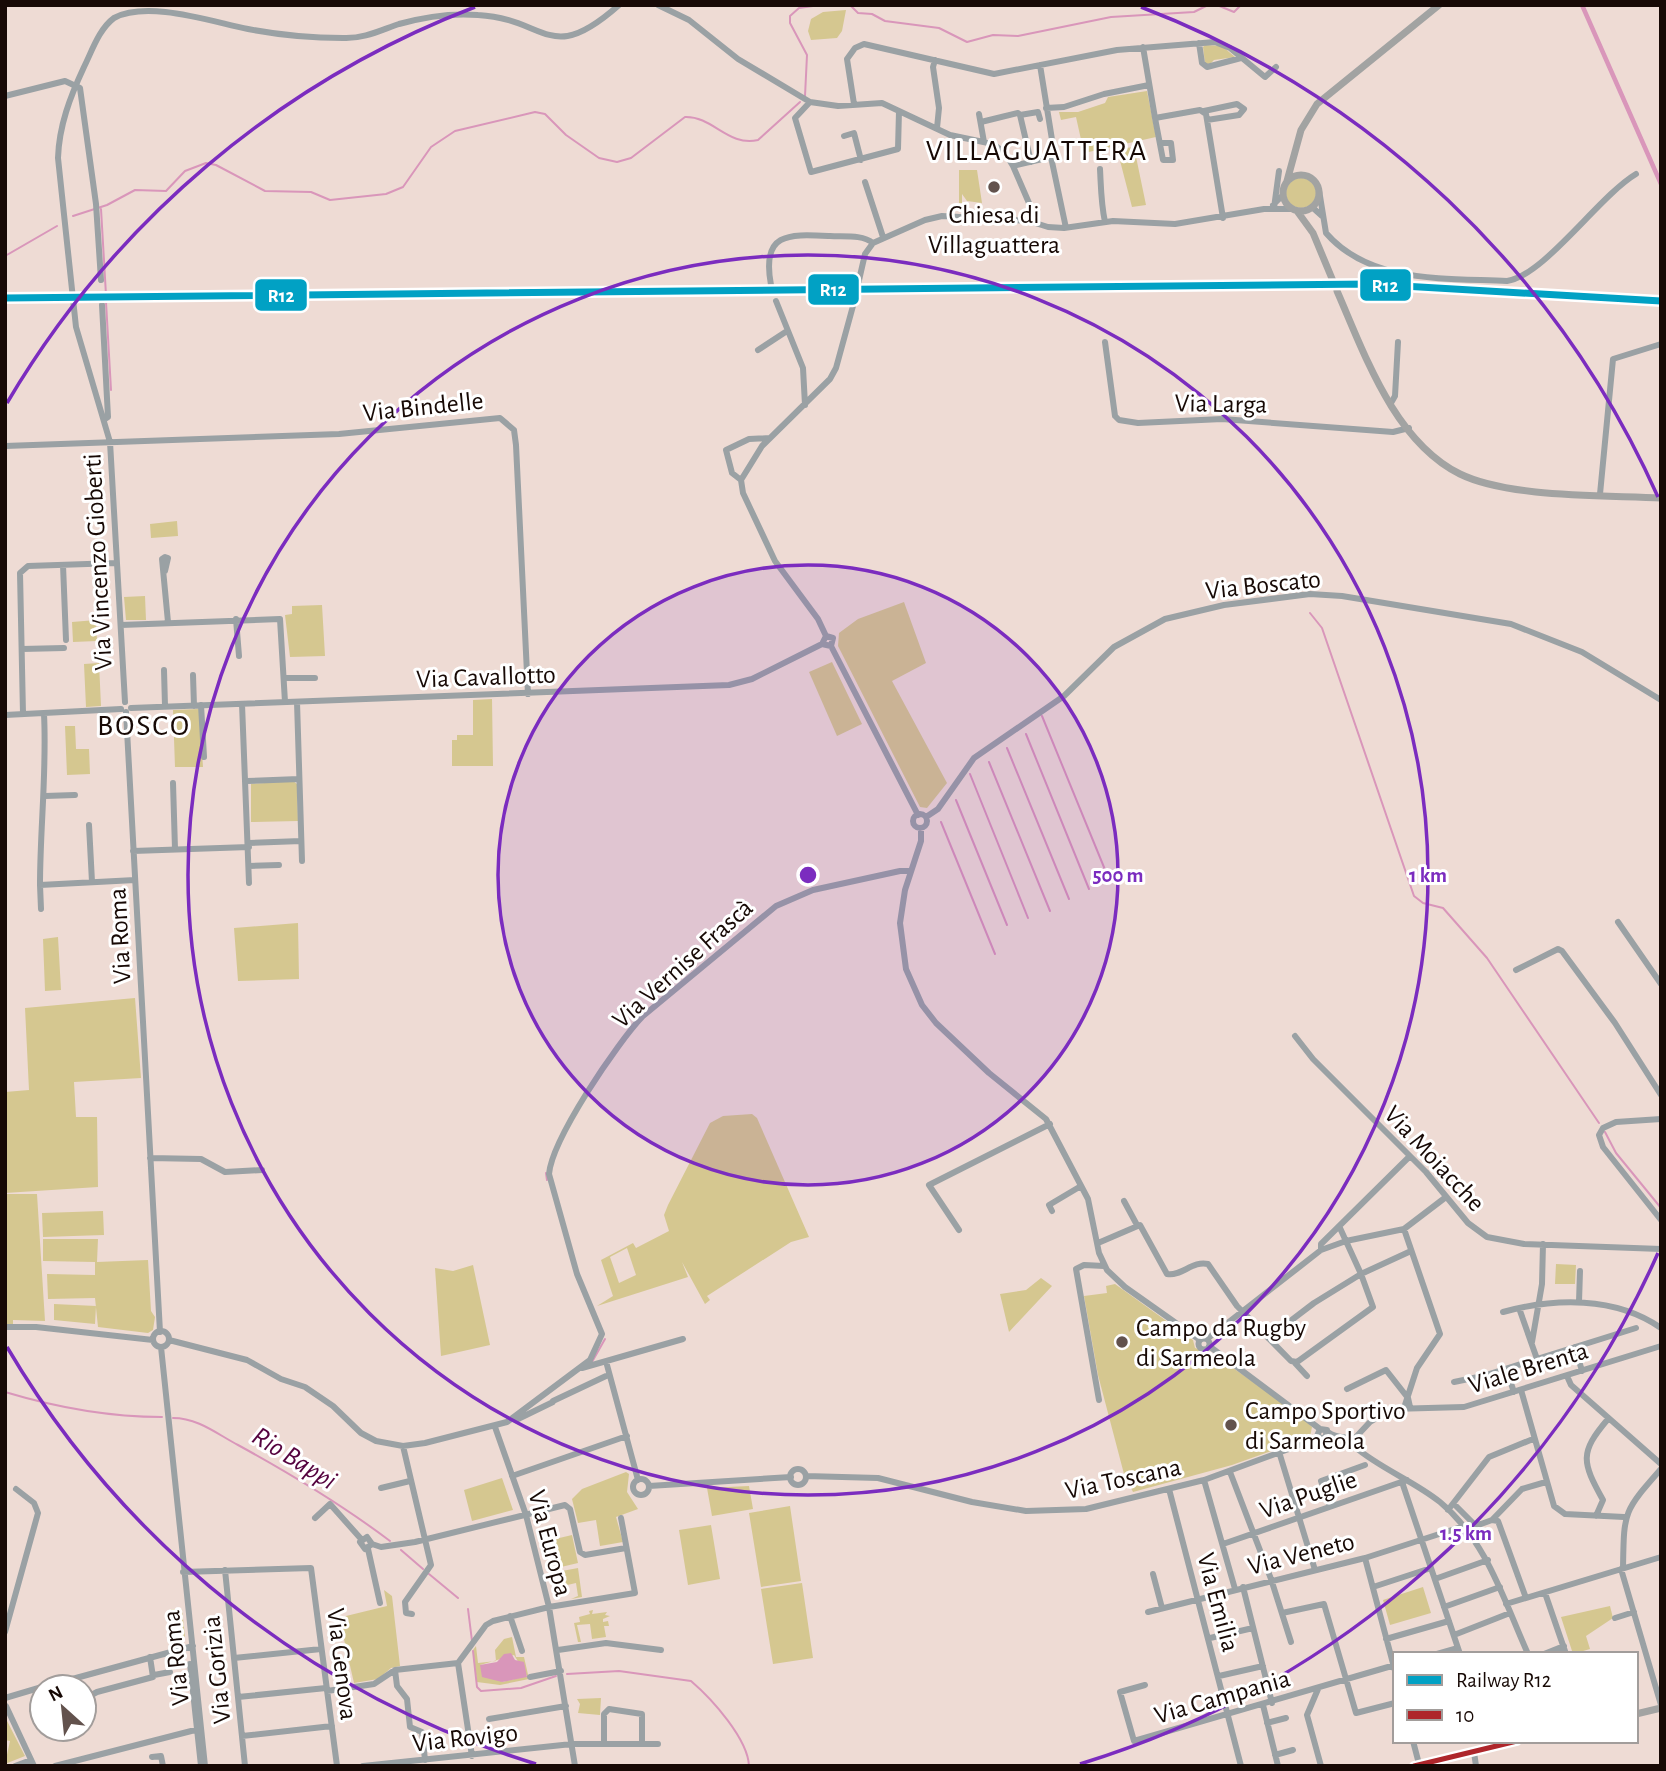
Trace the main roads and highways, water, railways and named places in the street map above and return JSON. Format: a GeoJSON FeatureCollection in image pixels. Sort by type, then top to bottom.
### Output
{"type":"FeatureCollection","features":[{"type":"Feature","properties":{"kind":"main road"},"geometry":{"type":"LineString","coordinates":[[1333,281],[1313,233],[1283,195],[1301,130],[1317,104],[1439,5]]}},
{"type":"Feature","properties":{"kind":"main road"},"geometry":{"type":"LineString","coordinates":[[1294,152],[1296,165],[1314,181],[1319,190],[1318,200],[1312,207],[1295,210]]}},
{"type":"Feature","properties":{"kind":"main road"},"geometry":{"type":"LineString","coordinates":[[1287,181],[1296,176],[1306,176]]}},
{"type":"Feature","properties":{"kind":"main road"},"geometry":{"type":"LineString","coordinates":[[1312,207],[1313,233]]}},
{"type":"Feature","properties":{"kind":"main road"},"geometry":{"type":"LineString","coordinates":[[1338,291],[1374,374],[1405,430],[1440,461],[1471,478],[1507,487],[1661,498]]}},
{"type":"Feature","properties":{"kind":"main road"},"geometry":{"type":"LineString","coordinates":[[1638,1713],[1661,1706]]}},
{"type":"Feature","properties":{"kind":"main road"},"geometry":{"type":"LineString","coordinates":[[1414,1765],[1474,1752],[1492,1744]]}},
{"type":"Feature","properties":{"kind":"waterway"},"geometry":{"type":"LineString","coordinates":[[805,96],[807,55],[790,23],[790,16],[799,8],[820,5]]}},
{"type":"Feature","properties":{"kind":"waterway"},"geometry":{"type":"LineString","coordinates":[[850,5],[858,13],[872,14],[885,21],[939,28],[967,42],[993,35],[1018,36],[1111,17],[1194,12],[1208,5]]}},
{"type":"Feature","properties":{"kind":"waterway"},"geometry":{"type":"LineString","coordinates":[[1217,5],[1234,12],[1241,5]]}},
{"type":"Feature","properties":{"kind":"waterway"},"geometry":{"type":"LineString","coordinates":[[1582,5],[1661,184]]}},
{"type":"Feature","properties":{"kind":"waterway"},"geometry":{"type":"LineString","coordinates":[[73,216],[107,205],[135,190],[166,191],[185,171],[206,163],[216,165],[265,191],[311,192],[330,200],[386,194],[403,187],[431,147],[455,131],[535,112],[545,114],[566,135],[599,158],[617,162],[631,158],[685,117],[704,121],[738,139],[758,140],[800,102]]}},
{"type":"Feature","properties":{"kind":"waterway"},"geometry":{"type":"LineString","coordinates":[[101,209],[106,295]]}},
{"type":"Feature","properties":{"kind":"waterway"},"geometry":{"type":"LineString","coordinates":[[5,256],[57,226]]}},
{"type":"Feature","properties":{"kind":"waterway"},"geometry":{"type":"LineString","coordinates":[[106,302],[111,390]]}},
{"type":"Feature","properties":{"kind":"waterway"},"geometry":{"type":"LineString","coordinates":[[1310,613],[1322,628],[1414,896],[1423,903],[1443,908],[1487,958],[1599,1123]]}},
{"type":"Feature","properties":{"kind":"waterway"},"geometry":{"type":"LineString","coordinates":[[1042,716],[1108,877]]}},
{"type":"Feature","properties":{"kind":"waterway"},"geometry":{"type":"LineString","coordinates":[[1026,734],[1089,889]]}},
{"type":"Feature","properties":{"kind":"waterway"},"geometry":{"type":"LineString","coordinates":[[1007,748],[1069,899]]}},
{"type":"Feature","properties":{"kind":"waterway"},"geometry":{"type":"LineString","coordinates":[[989,762],[1050,911]]}},
{"type":"Feature","properties":{"kind":"waterway"},"geometry":{"type":"LineString","coordinates":[[970,774],[1028,918]]}},
{"type":"Feature","properties":{"kind":"waterway"},"geometry":{"type":"LineString","coordinates":[[956,800],[1007,925]]}},
{"type":"Feature","properties":{"kind":"waterway"},"geometry":{"type":"LineString","coordinates":[[941,822],[995,954]]}},
{"type":"Feature","properties":{"kind":"waterway"},"geometry":{"type":"LineString","coordinates":[[1605,1132],[1616,1153],[1661,1208]]}},
{"type":"Feature","properties":{"kind":"waterway"},"geometry":{"type":"LineString","coordinates":[[546,1173],[547,1180]]}},
{"type":"Feature","properties":{"kind":"waterway"},"geometry":{"type":"LineString","coordinates":[[592,1362],[605,1339]]}},
{"type":"Feature","properties":{"kind":"waterway","name":"Rio Bappi"},"geometry":{"type":"LineString","coordinates":[[5,1392],[83,1410],[162,1417]]}},
{"type":"Feature","properties":{"kind":"waterway","name":"Rio Bappi"},"geometry":{"type":"LineString","coordinates":[[173,1418],[199,1424],[258,1456],[334,1502],[390,1541]]}},
{"type":"Feature","properties":{"kind":"waterway"},"geometry":{"type":"LineString","coordinates":[[401,1550],[423,1569]]}},
{"type":"Feature","properties":{"kind":"waterway","name":"Rio Bappi"},"geometry":{"type":"LineString","coordinates":[[429,1574],[458,1598]]}},
{"type":"Feature","properties":{"kind":"waterway","name":"Rio Bappi"},"geometry":{"type":"LineString","coordinates":[[468,1609],[472,1641]]}},
{"type":"Feature","properties":{"kind":"waterway","name":"Rio Bappi"},"geometry":{"type":"LineString","coordinates":[[473,1651],[477,1687],[481,1691],[521,1688],[556,1676]]}},
{"type":"Feature","properties":{"kind":"waterway","name":"Rio Bappi"},"geometry":{"type":"LineString","coordinates":[[567,1674],[619,1671],[691,1681],[709,1698],[736,1732],[749,1766]]}},
{"type":"Feature","properties":{"kind":"rail line","name":"R12"},"geometry":{"type":"LineString","coordinates":[[5,298],[1369,284],[1661,301]]}},
{"type":"Feature","properties":{"kind":"place","name":"Chiesa di Villaguattera"},"geometry":{"type":"Point","coordinates":[994,187]}},
{"type":"Feature","properties":{"kind":"place","name":"Campo da Rugby di Sarmeola"},"geometry":{"type":"Point","coordinates":[1122,1342]}},
{"type":"Feature","properties":{"kind":"place","name":"Campo Sportivo di Sarmeola"},"geometry":{"type":"Point","coordinates":[1231,1425]}},
{"type":"Feature","properties":{"kind":"district","name":"VILLAGUATTERA"},"geometry":{"type":"Point","coordinates":[1037,150]}},
{"type":"Feature","properties":{"kind":"district","name":"BOSCO"},"geometry":{"type":"Point","coordinates":[144,725]}}]}
